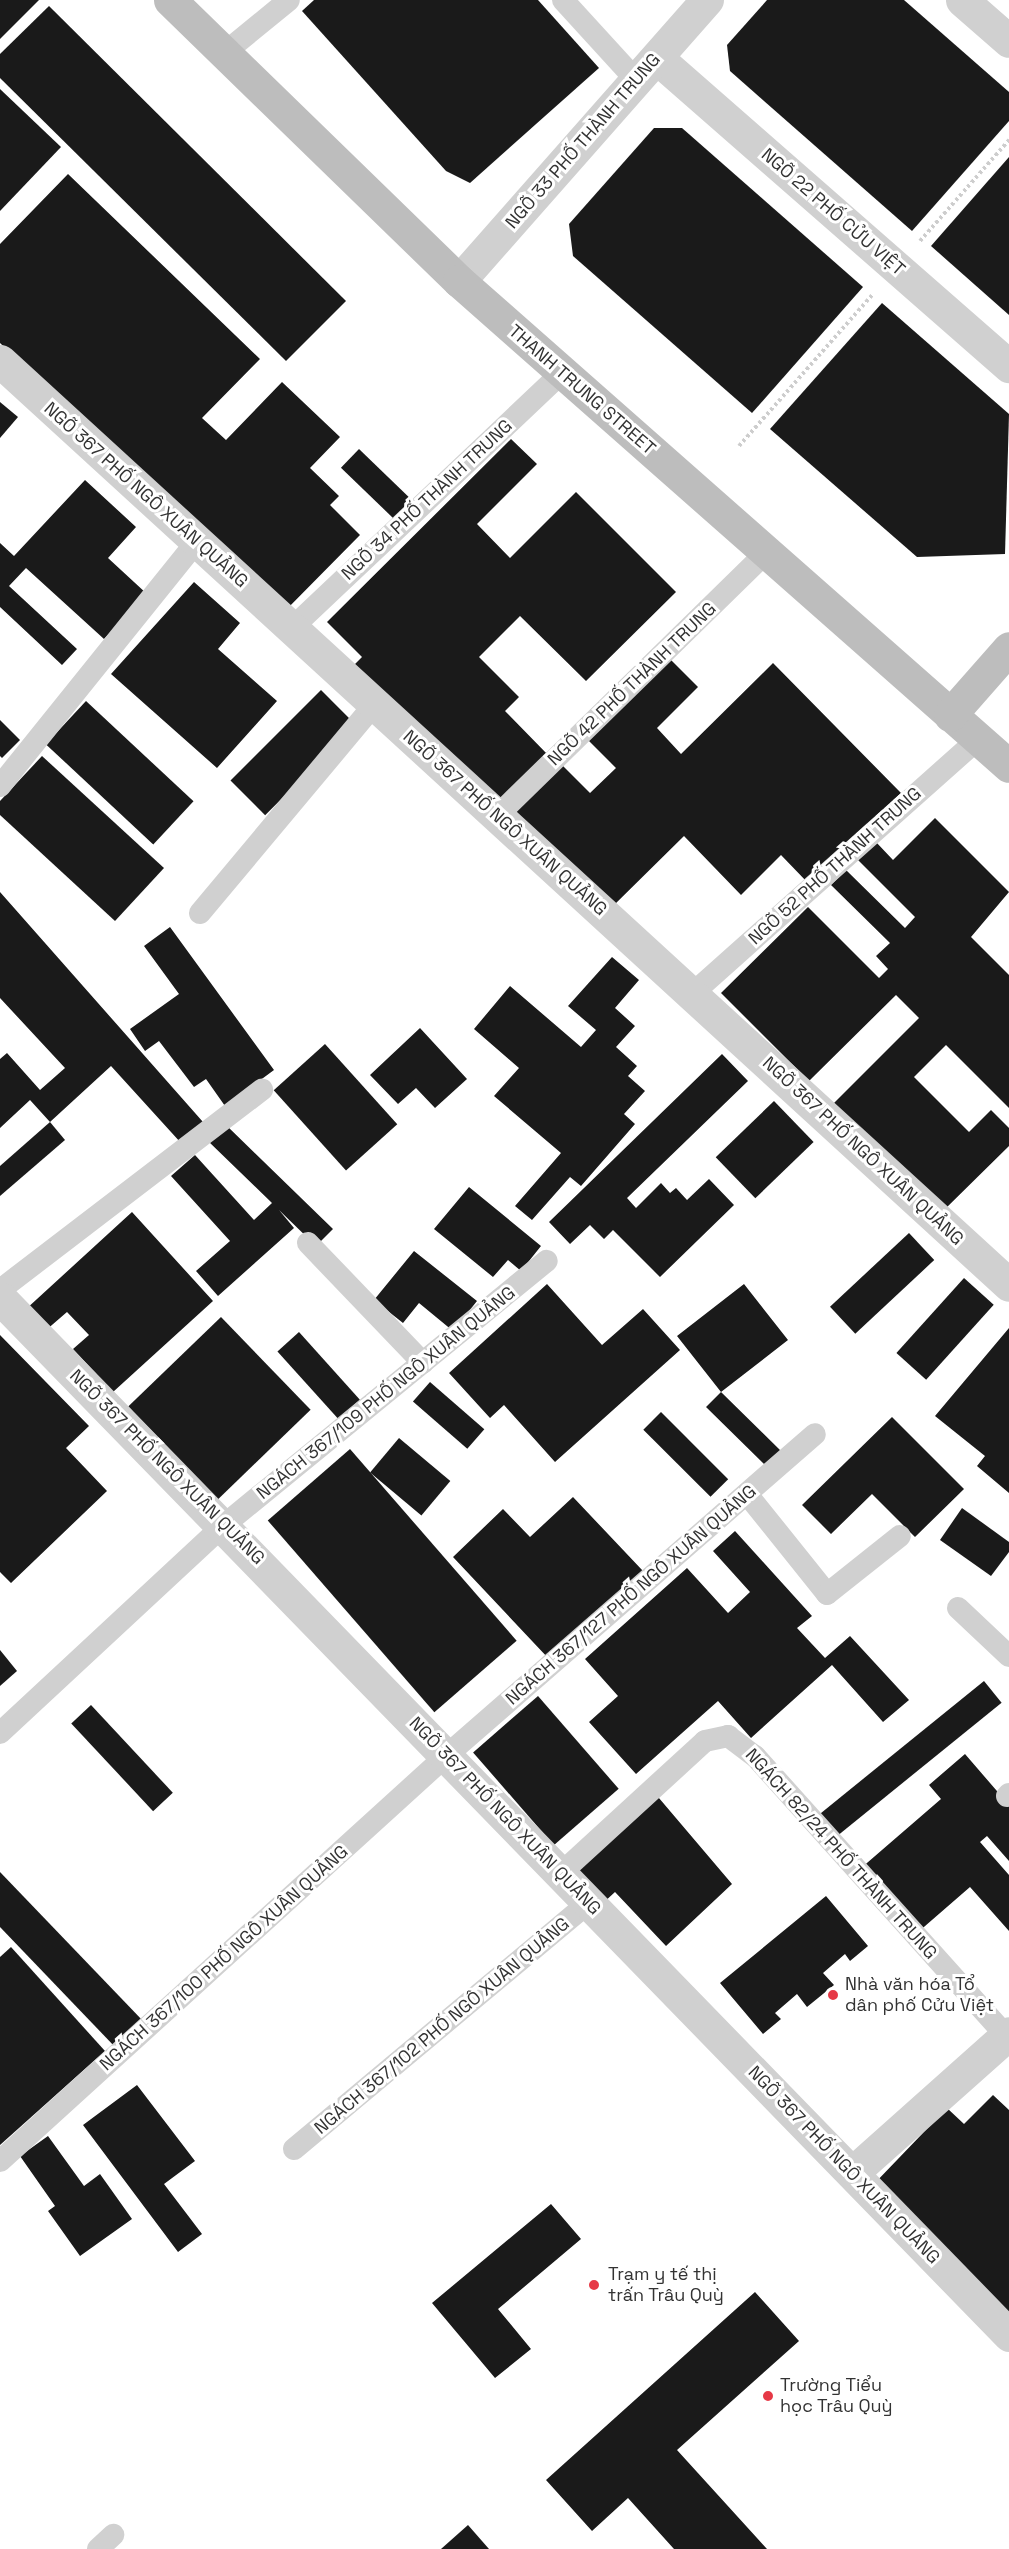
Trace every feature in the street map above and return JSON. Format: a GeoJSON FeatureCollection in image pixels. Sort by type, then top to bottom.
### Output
{"type":"FeatureCollection","features":[{"type":"Feature","properties":{"kind":"main road","name":"THANH TRUNG STREET"},"geometry":{"type":"LineString","coordinates":[[170,0],[459,281],[1009,766]]}},
{"type":"Feature","properties":{"kind":"main road"},"geometry":{"type":"LineString","coordinates":[[950,715],[1009,648]]}},
{"type":"Feature","properties":{"kind":"street","name":"NGÕ 33 PHỐ THÀNH TRUNG"},"geometry":{"type":"LineString","coordinates":[[459,281],[707,0]]}},
{"type":"Feature","properties":{"kind":"street"},"geometry":{"type":"LineString","coordinates":[[962,0],[1009,41]]}},
{"type":"Feature","properties":{"kind":"street","name":"NGÕ 22 PHỐ CỬU VIỆT"},"geometry":{"type":"LineString","coordinates":[[647,69],[1009,366]]}},
{"type":"Feature","properties":{"kind":"street","name":"NGÕ 367 PHỐ NGÔ XUÂN QUẢNG"},"geometry":{"type":"LineString","coordinates":[[0,361],[1009,1285]]}},
{"type":"Feature","properties":{"kind":"street","name":"NGÕ 367 PHỐ NGÔ XUÂN QUẢNG"},"geometry":{"type":"LineString","coordinates":[[0,1298],[224,1525],[1009,2335]]}},
{"type":"Feature","properties":{"kind":"street"},"geometry":{"type":"LineString","coordinates":[[852,2174],[1007,2034]]}},
{"type":"Feature","properties":{"kind":"lane"},"geometry":{"type":"LineString","coordinates":[[223,54],[289,0]]}},
{"type":"Feature","properties":{"kind":"lane"},"geometry":{"type":"LineString","coordinates":[[563,0],[647,69]]}},
{"type":"Feature","properties":{"kind":"lane","name":"NGÕ 34 PHỐ THÀNH TRUNG"},"geometry":{"type":"LineString","coordinates":[[292,628],[562,373]]}},
{"type":"Feature","properties":{"kind":"lane"},"geometry":{"type":"LineString","coordinates":[[0,786],[197,541]]}},
{"type":"Feature","properties":{"kind":"lane","name":"NGÕ 42 PHỐ THÀNH TRUNG"},"geometry":{"type":"LineString","coordinates":[[497,816],[767,552]]}},
{"type":"Feature","properties":{"kind":"lane"},"geometry":{"type":"LineString","coordinates":[[200,913],[375,704]]}},
{"type":"Feature","properties":{"kind":"lane","name":"NGÕ 52 PHỐ THÀNH TRUNG"},"geometry":{"type":"LineString","coordinates":[[692,994],[978,739]]}},
{"type":"Feature","properties":{"kind":"lane"},"geometry":{"type":"LineString","coordinates":[[0,1290],[262,1090]]}},
{"type":"Feature","properties":{"kind":"lane"},"geometry":{"type":"LineString","coordinates":[[308,1243],[423,1363]]}},
{"type":"Feature","properties":{"kind":"lane","name":"NGÁCH 367/109 PHỐ NGÔ XUÂN QUẢNG"},"geometry":{"type":"LineString","coordinates":[[0,1733],[224,1525],[547,1261]]}},
{"type":"Feature","properties":{"kind":"lane","name":"NGÁCH 367/127 PHỐ NGÔ XUÂN QUẢNG"},"geometry":{"type":"LineString","coordinates":[[447,1755],[815,1434]]}},
{"type":"Feature","properties":{"kind":"lane","name":"NGÁCH 367/127 PHỐ NGÔ XUÂN QUẢNG"},"geometry":{"type":"LineString","coordinates":[[747,1494],[827,1594],[900,1536]]}},
{"type":"Feature","properties":{"kind":"lane"},"geometry":{"type":"LineString","coordinates":[[958,1608],[1009,1656]]}},
{"type":"Feature","properties":{"kind":"lane","name":"NGÁCH 82/24 PHỐ THÀNH TRUNG"},"geometry":{"type":"LineString","coordinates":[[561,1873],[681,1762],[717,1737],[728,1736],[755,1756],[1007,2034]]}},
{"type":"Feature","properties":{"kind":"lane","name":"NGÁCH 367/100 PHỐ NGÔ XUÂN QUẢNG"},"geometry":{"type":"LineString","coordinates":[[0,2161],[447,1755]]}},
{"type":"Feature","properties":{"kind":"lane","name":"NGÁCH 367/102 PHỐ NGÔ XUÂN QUẢNG"},"geometry":{"type":"LineString","coordinates":[[294,2149],[589,1902]]}},
{"type":"Feature","properties":{"kind":"path"},"geometry":{"type":"LineString","coordinates":[[918,243],[1009,140]]}},
{"type":"Feature","properties":{"kind":"path"},"geometry":{"type":"LineString","coordinates":[[739,446],[875,292]]}},
{"type":"Feature","properties":{"kind":"building"},"geometry":{"type":"Polygon","coordinates":[[[0,0],[39,0],[0,39],[0,0]]]}},
{"type":"Feature","properties":{"kind":"building"},"geometry":{"type":"Polygon","coordinates":[[[314,0],[538,0],[599,68],[470,183],[446,171],[302,11],[314,0]]]}},
{"type":"Feature","properties":{"kind":"building"},"geometry":{"type":"Polygon","coordinates":[[[767,0],[904,0],[1009,92],[1009,121],[912,231],[730,71],[727,45],[767,0]]]}},
{"type":"Feature","properties":{"kind":"building"},"geometry":{"type":"Polygon","coordinates":[[[49,6],[346,301],[286,361],[0,78],[0,54],[49,6]]]}},
{"type":"Feature","properties":{"kind":"building"},"geometry":{"type":"Polygon","coordinates":[[[0,89],[61,147],[0,211],[0,89]]]}},
{"type":"Feature","properties":{"kind":"building"},"geometry":{"type":"Polygon","coordinates":[[[654,128],[682,128],[863,287],[752,413],[573,256],[569,224],[654,128]]]}},
{"type":"Feature","properties":{"kind":"building"},"geometry":{"type":"Polygon","coordinates":[[[1009,157],[1009,315],[931,246],[1009,157]]]}},
{"type":"Feature","properties":{"kind":"building"},"geometry":{"type":"Polygon","coordinates":[[[68,174],[260,359],[202,418],[226,440],[282,382],[340,437],[310,468],[339,496],[330,505],[360,535],[281,615],[0,343],[0,244],[68,174]]]}},
{"type":"Feature","properties":{"kind":"building"},"geometry":{"type":"Polygon","coordinates":[[[882,303],[1009,414],[1005,554],[917,557],[770,429],[882,303]]]}},
{"type":"Feature","properties":{"kind":"building"},"geometry":{"type":"Polygon","coordinates":[[[0,402],[18,417],[0,438],[0,402]]]}},
{"type":"Feature","properties":{"kind":"building"},"geometry":{"type":"Polygon","coordinates":[[[511,439],[537,464],[477,524],[510,558],[576,492],[676,592],[586,681],[520,616],[479,657],[519,697],[505,711],[549,756],[496,809],[353,666],[362,657],[327,622],[511,439]]]}},
{"type":"Feature","properties":{"kind":"building"},"geometry":{"type":"Polygon","coordinates":[[[359,449],[417,505],[399,524],[341,468],[359,449]]]}},
{"type":"Feature","properties":{"kind":"building"},"geometry":{"type":"Polygon","coordinates":[[[85,480],[136,527],[108,558],[147,594],[104,639],[26,568],[9,586],[77,649],[62,665],[0,607],[0,543],[14,556],[85,480]]]}},
{"type":"Feature","properties":{"kind":"building"},"geometry":{"type":"Polygon","coordinates":[[[194,582],[240,623],[218,649],[277,701],[217,768],[111,674],[194,582]]]}},
{"type":"Feature","properties":{"kind":"building"},"geometry":{"type":"Polygon","coordinates":[[[668,657],[698,687],[657,728],[681,754],[773,663],[901,793],[808,883],[781,855],[741,895],[684,836],[611,908],[512,808],[559,762],[590,793],[616,768],[585,737],[668,657]]]}},
{"type":"Feature","properties":{"kind":"building"},"geometry":{"type":"Polygon","coordinates":[[[321,690],[356,725],[265,815],[230,781],[321,690]]]}},
{"type":"Feature","properties":{"kind":"building"},"geometry":{"type":"Polygon","coordinates":[[[86,701],[194,801],[153,844],[46,744],[86,701]]]}},
{"type":"Feature","properties":{"kind":"building"},"geometry":{"type":"Polygon","coordinates":[[[0,720],[20,740],[2,758],[0,756],[0,720]]]}},
{"type":"Feature","properties":{"kind":"building"},"geometry":{"type":"Polygon","coordinates":[[[42,756],[164,868],[115,921],[0,815],[0,801],[42,756]]]}},
{"type":"Feature","properties":{"kind":"building"},"geometry":{"type":"Polygon","coordinates":[[[935,818],[1009,892],[971,937],[1009,975],[1009,1108],[946,1045],[914,1077],[969,1132],[991,1110],[1009,1128],[1009,1146],[942,1212],[833,1104],[919,1018],[896,995],[809,1081],[721,993],[808,907],[879,978],[888,969],[876,956],[890,943],[831,885],[846,870],[905,928],[915,917],[858,860],[876,842],[893,860],[935,818]]]}},
{"type":"Feature","properties":{"kind":"building"},"geometry":{"type":"Polygon","coordinates":[[[0,892],[203,1122],[181,1143],[111,1066],[50,1122],[30,1100],[0,1128],[0,1059],[7,1053],[40,1090],[65,1068],[0,998],[0,892]]]}},
{"type":"Feature","properties":{"kind":"building"},"geometry":{"type":"Polygon","coordinates":[[[170,927],[274,1070],[225,1106],[206,1079],[194,1087],[159,1041],[145,1051],[130,1029],[179,994],[144,946],[170,927]]]}},
{"type":"Feature","properties":{"kind":"building"},"geometry":{"type":"Polygon","coordinates":[[[612,957],[639,980],[615,1008],[635,1026],[616,1047],[637,1066],[628,1076],[645,1091],[624,1114],[635,1124],[581,1186],[570,1177],[532,1220],[515,1206],[561,1153],[494,1096],[519,1068],[474,1029],[510,986],[581,1047],[596,1030],[568,1006],[612,957]]]}},
{"type":"Feature","properties":{"kind":"building"},"geometry":{"type":"Polygon","coordinates":[[[420,1028],[467,1079],[435,1108],[416,1088],[398,1104],[370,1075],[420,1028]]]}},
{"type":"Feature","properties":{"kind":"building"},"geometry":{"type":"Polygon","coordinates":[[[325,1044],[397,1124],[346,1170],[274,1090],[325,1044]]]}},
{"type":"Feature","properties":{"kind":"building"},"geometry":{"type":"Polygon","coordinates":[[[722,1054],[748,1081],[627,1198],[636,1208],[661,1183],[670,1193],[676,1188],[687,1200],[709,1179],[734,1205],[660,1277],[613,1230],[604,1239],[590,1225],[570,1244],[549,1222],[722,1054]]]}},
{"type":"Feature","properties":{"kind":"building"},"geometry":{"type":"Polygon","coordinates":[[[774,1101],[814,1142],[755,1198],[716,1157],[774,1101]]]}},
{"type":"Feature","properties":{"kind":"building"},"geometry":{"type":"Polygon","coordinates":[[[50,1122],[65,1140],[0,1196],[0,1166],[50,1122]]]}},
{"type":"Feature","properties":{"kind":"building"},"geometry":{"type":"Polygon","coordinates":[[[225,1124],[333,1229],[316,1246],[279,1210],[294,1228],[218,1296],[196,1271],[230,1241],[171,1176],[195,1155],[254,1220],[272,1203],[208,1141],[225,1124]]]}},
{"type":"Feature","properties":{"kind":"building"},"geometry":{"type":"Polygon","coordinates":[[[469,1187],[541,1246],[521,1271],[508,1260],[493,1277],[434,1229],[469,1187]]]}},
{"type":"Feature","properties":{"kind":"building"},"geometry":{"type":"Polygon","coordinates":[[[132,1212],[213,1301],[113,1392],[73,1349],[89,1335],[67,1312],[45,1331],[25,1310],[132,1212]]]}},
{"type":"Feature","properties":{"kind":"building"},"geometry":{"type":"Polygon","coordinates":[[[909,1233],[934,1260],[855,1334],[830,1307],[909,1233]]]}},
{"type":"Feature","properties":{"kind":"building"},"geometry":{"type":"Polygon","coordinates":[[[414,1251],[477,1301],[453,1331],[419,1303],[403,1323],[374,1300],[414,1251]]]}},
{"type":"Feature","properties":{"kind":"building"},"geometry":{"type":"Polygon","coordinates":[[[964,1278],[994,1305],[926,1380],[896,1353],[964,1278]]]}},
{"type":"Feature","properties":{"kind":"building"},"geometry":{"type":"Polygon","coordinates":[[[547,1284],[602,1345],[643,1309],[680,1350],[555,1462],[504,1405],[490,1418],[449,1373],[547,1284]]]}},
{"type":"Feature","properties":{"kind":"building"},"geometry":{"type":"Polygon","coordinates":[[[744,1284],[788,1340],[721,1392],[677,1336],[744,1284]]]}},
{"type":"Feature","properties":{"kind":"building"},"geometry":{"type":"Polygon","coordinates":[[[221,1317],[311,1410],[218,1499],[128,1407],[221,1317]]]}},
{"type":"Feature","properties":{"kind":"building"},"geometry":{"type":"Polygon","coordinates":[[[1009,1328],[1009,1493],[977,1466],[985,1456],[935,1416],[1009,1328]]]}},
{"type":"Feature","properties":{"kind":"building"},"geometry":{"type":"Polygon","coordinates":[[[299,1332],[360,1400],[338,1419],[277,1351],[299,1332]]]}},
{"type":"Feature","properties":{"kind":"building"},"geometry":{"type":"Polygon","coordinates":[[[0,1335],[89,1426],[66,1448],[107,1491],[11,1583],[0,1572],[0,1335]]]}},
{"type":"Feature","properties":{"kind":"building"},"geometry":{"type":"Polygon","coordinates":[[[430,1382],[484,1429],[467,1449],[413,1402],[430,1382]]]}},
{"type":"Feature","properties":{"kind":"building"},"geometry":{"type":"Polygon","coordinates":[[[721,1392],[781,1451],[766,1466],[706,1407],[721,1392]]]}},
{"type":"Feature","properties":{"kind":"building"},"geometry":{"type":"Polygon","coordinates":[[[661,1412],[728,1479],[710,1497],[643,1430],[661,1412]]]}},
{"type":"Feature","properties":{"kind":"building"},"geometry":{"type":"Polygon","coordinates":[[[892,1417],[964,1489],[915,1537],[872,1494],[831,1534],[802,1505],[892,1417]]]}},
{"type":"Feature","properties":{"kind":"building"},"geometry":{"type":"Polygon","coordinates":[[[399,1438],[450,1481],[421,1516],[370,1472],[399,1438]]]}},
{"type":"Feature","properties":{"kind":"building"},"geometry":{"type":"Polygon","coordinates":[[[350,1449],[517,1641],[434,1712],[268,1521],[350,1449]]]}},
{"type":"Feature","properties":{"kind":"building"},"geometry":{"type":"Polygon","coordinates":[[[573,1497],[643,1571],[549,1659],[453,1557],[503,1509],[530,1537],[573,1497]]]}},
{"type":"Feature","properties":{"kind":"building"},"geometry":{"type":"Polygon","coordinates":[[[962,1508],[1009,1542],[1009,1552],[991,1576],[940,1540],[962,1508]]]}},
{"type":"Feature","properties":{"kind":"building"},"geometry":{"type":"Polygon","coordinates":[[[735,1531],[812,1616],[797,1628],[825,1658],[850,1636],[909,1700],[883,1722],[832,1665],[751,1738],[718,1701],[636,1774],[589,1722],[618,1696],[585,1659],[687,1568],[728,1613],[750,1592],[713,1551],[735,1531]]]}},
{"type":"Feature","properties":{"kind":"building"},"geometry":{"type":"Polygon","coordinates":[[[0,1650],[17,1671],[0,1686],[0,1650]]]}},
{"type":"Feature","properties":{"kind":"building"},"geometry":{"type":"Polygon","coordinates":[[[984,1681],[1002,1703],[835,1837],[818,1816],[984,1681]]]}},
{"type":"Feature","properties":{"kind":"building"},"geometry":{"type":"Polygon","coordinates":[[[538,1696],[619,1789],[554,1845],[473,1752],[538,1696]]]}},
{"type":"Feature","properties":{"kind":"building"},"geometry":{"type":"Polygon","coordinates":[[[91,1705],[173,1793],[153,1811],[71,1723],[91,1705]]]}},
{"type":"Feature","properties":{"kind":"building"},"geometry":{"type":"Polygon","coordinates":[[[965,1754],[1009,1805],[1009,1861],[987,1836],[980,1842],[1009,1875],[1009,1931],[970,1887],[917,1933],[860,1869],[941,1799],[929,1785],[965,1754]]]}},
{"type":"Feature","properties":{"kind":"building"},"geometry":{"type":"Polygon","coordinates":[[[653,1791],[732,1884],[666,1946],[615,1892],[602,1904],[570,1869],[653,1791]]]}},
{"type":"Feature","properties":{"kind":"building"},"geometry":{"type":"Polygon","coordinates":[[[0,1872],[144,2022],[116,2048],[0,1927],[0,1872]]]}},
{"type":"Feature","properties":{"kind":"building"},"geometry":{"type":"Polygon","coordinates":[[[826,1896],[868,1946],[850,1961],[845,1954],[823,1973],[834,1985],[807,2007],[797,1994],[775,2013],[781,2019],[763,2034],[720,1983],[826,1896]]]}},
{"type":"Feature","properties":{"kind":"building"},"geometry":{"type":"Polygon","coordinates":[[[11,1947],[105,2051],[0,2145],[0,1957],[11,1947]]]}},
{"type":"Feature","properties":{"kind":"building"},"geometry":{"type":"Polygon","coordinates":[[[137,2085],[195,2161],[164,2184],[202,2234],[178,2252],[83,2125],[137,2085]]]}},
{"type":"Feature","properties":{"kind":"building"},"geometry":{"type":"Polygon","coordinates":[[[993,2095],[1009,2110],[1009,2317],[872,2186],[947,2108],[964,2124],[993,2095]]]}},
{"type":"Feature","properties":{"kind":"building"},"geometry":{"type":"Polygon","coordinates":[[[48,2136],[84,2186],[100,2174],[132,2219],[80,2256],[48,2211],[55,2206],[20,2156],[48,2136]]]}},
{"type":"Feature","properties":{"kind":"building"},"geometry":{"type":"Polygon","coordinates":[[[551,2204],[581,2239],[498,2309],[531,2349],[495,2378],[432,2303],[551,2204]]]}},
{"type":"Feature","properties":{"kind":"building"},"geometry":{"type":"Polygon","coordinates":[[[755,2292],[799,2341],[677,2450],[767,2549],[674,2549],[628,2498],[592,2531],[546,2480],[755,2292]]]}},
{"type":"Feature","properties":{"kind":"building"},"geometry":{"type":"Polygon","coordinates":[[[468,2525],[489,2549],[441,2549],[468,2525]]]}},
{"type":"Feature","properties":{"kind":"place","name":"Nhà văn hóa Tổ dân phố Cửu Việt"},"geometry":{"type":"Point","coordinates":[833,1995]}},
{"type":"Feature","properties":{"kind":"place","name":"Trạm y tế thị trấn Trâu Quỳ"},"geometry":{"type":"Point","coordinates":[594,2285]}},
{"type":"Feature","properties":{"kind":"place","name":"Trường Tiểu học Trâu Quỳ"},"geometry":{"type":"Point","coordinates":[768,2396]}}]}
